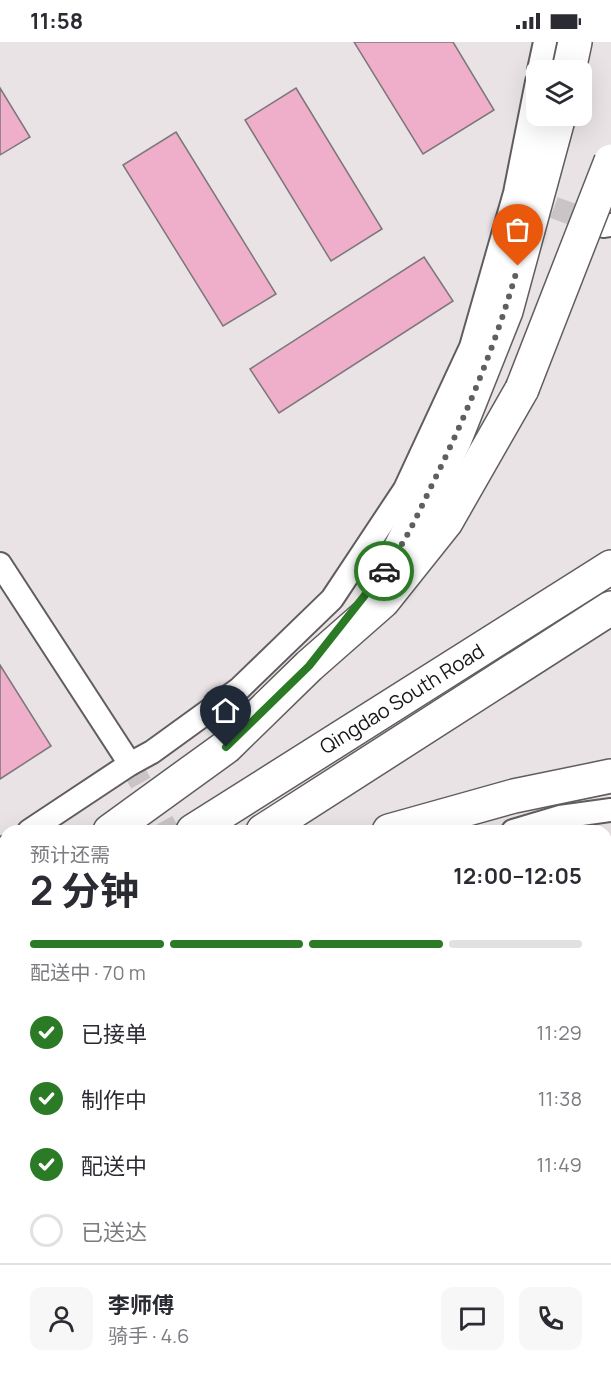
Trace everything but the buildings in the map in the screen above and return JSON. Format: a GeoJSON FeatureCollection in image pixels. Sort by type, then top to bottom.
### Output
{"type":"FeatureCollection","features":[{"type":"Feature","properties":{"kind":"main road"},"geometry":{"type":"LineString","coordinates":[[571,60],[575,42]]}},
{"type":"Feature","properties":{"kind":"main road"},"geometry":{"type":"LineString","coordinates":[[309,666],[399,551],[455,439],[506,311],[556,126]]}},
{"type":"Feature","properties":{"kind":"main road"},"geometry":{"type":"LineString","coordinates":[[118,825],[226,747],[309,666],[382,601],[446,522],[522,389],[611,161]]}},
{"type":"Feature","properties":{"kind":"main road","name":"Qingdao South Road"},"geometry":{"type":"LineString","coordinates":[[202,825],[611,567]]}},
{"type":"Feature","properties":{"kind":"main road","name":"Qingdao South Road"},"geometry":{"type":"LineString","coordinates":[[271,825],[611,609]]}},
{"type":"Feature","properties":{"kind":"main road"},"geometry":{"type":"LineString","coordinates":[[410,825],[514,796],[611,776]]}},
{"type":"Feature","properties":{"kind":"street"},"geometry":{"type":"LineString","coordinates":[[541,60],[545,42]]}},
{"type":"Feature","properties":{"kind":"street"},"geometry":{"type":"LineString","coordinates":[[39,825],[130,764],[152,752],[238,689],[333,598],[405,489],[471,347],[515,193],[528,126]]}},
{"type":"Feature","properties":{"kind":"street"},"geometry":{"type":"LineString","coordinates":[[0,564],[130,764]]}},
{"type":"Feature","properties":{"kind":"street"},"geometry":{"type":"LineString","coordinates":[[533,825],[560,817],[611,810]]}},
{"type":"Feature","properties":{"kind":"tunnel"},"geometry":{"type":"LineString","coordinates":[[523,196],[601,225]]}},
{"type":"Feature","properties":{"kind":"tunnel"},"geometry":{"type":"LineString","coordinates":[[130,764],[165,825]]}},
{"type":"Feature","properties":{"kind":"way so far"},"geometry":{"type":"LineString","coordinates":[[384,571],[399,551],[455,439],[506,311],[518,266]]}},
{"type":"Feature","properties":{"kind":"route"},"geometry":{"type":"LineString","coordinates":[[226,747],[309,666],[384,571]]}}]}
